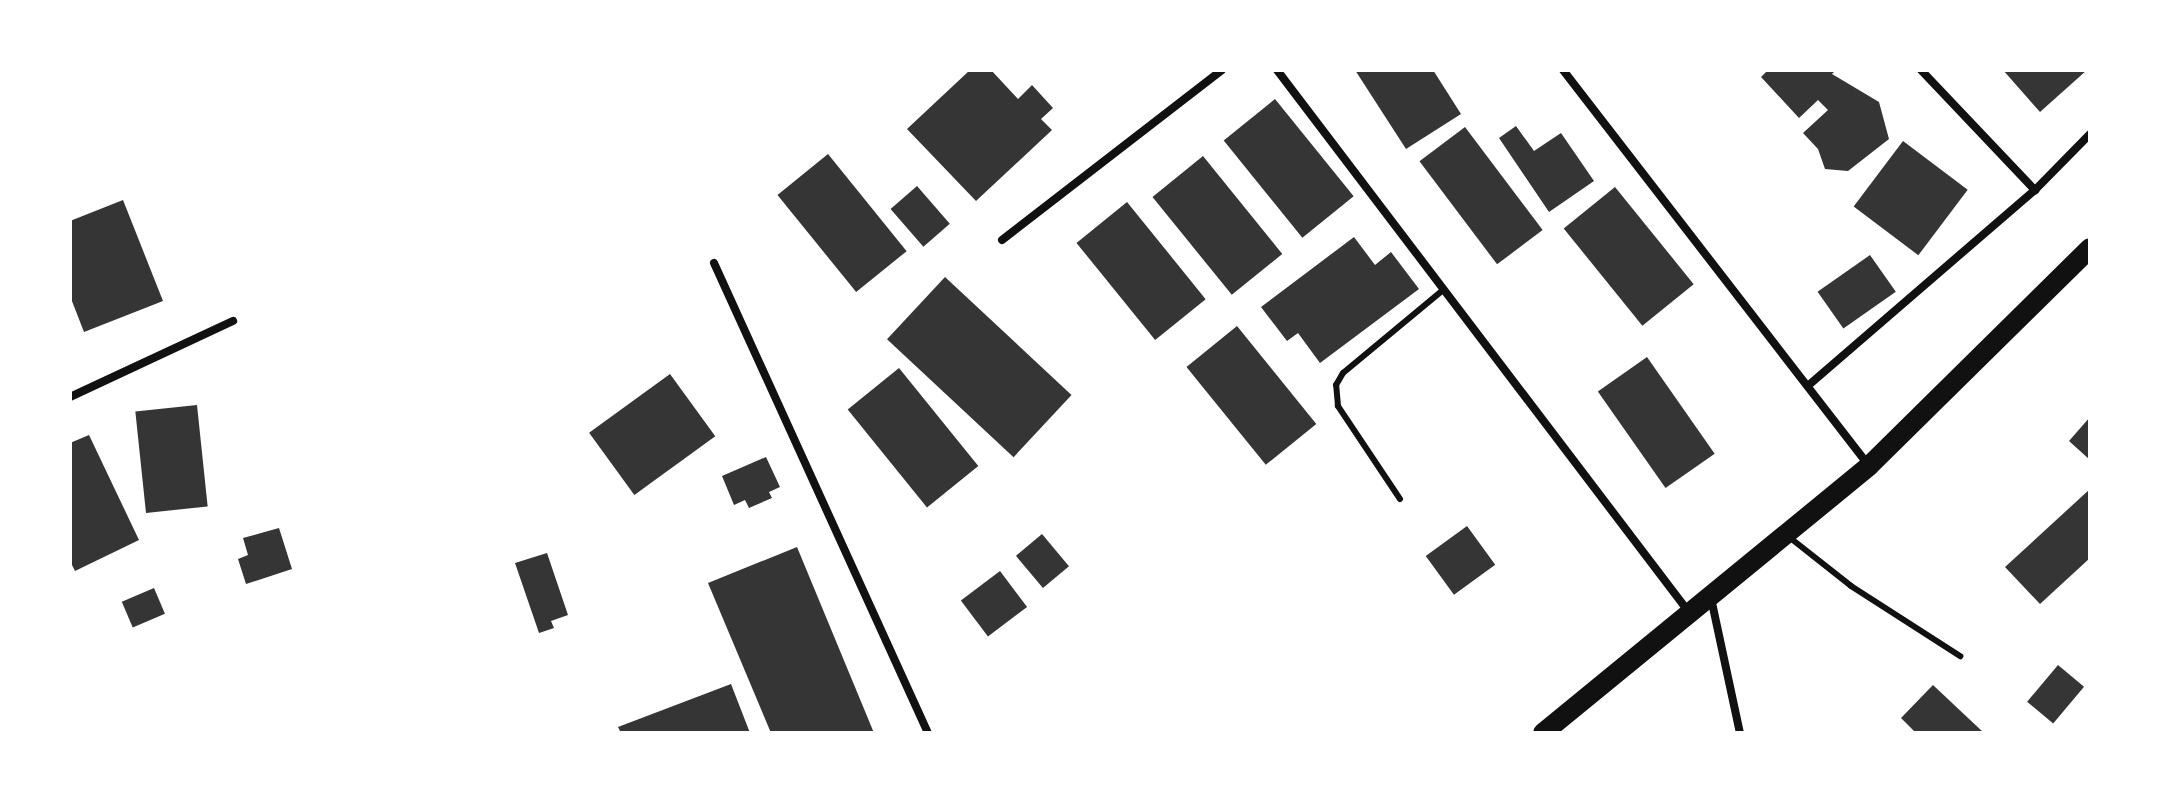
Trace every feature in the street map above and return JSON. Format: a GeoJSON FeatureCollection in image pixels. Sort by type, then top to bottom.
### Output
{"type":"FeatureCollection","features":[{"type":"Feature","properties":{"kind":"main road"},"geometry":{"type":"LineString","coordinates":[[1543,733],[1691,615],[1869,466],[2090,248]]}},
{"type":"Feature","properties":{"kind":"street"},"geometry":{"type":"LineString","coordinates":[[1002,240],[1222,70]]}},
{"type":"Feature","properties":{"kind":"street"},"geometry":{"type":"LineString","coordinates":[[1277,70],[1691,615]]}},
{"type":"Feature","properties":{"kind":"street"},"geometry":{"type":"LineString","coordinates":[[1563,70],[1810,384],[1869,466]]}},
{"type":"Feature","properties":{"kind":"street"},"geometry":{"type":"LineString","coordinates":[[1921,70],[2035,190]]}},
{"type":"Feature","properties":{"kind":"street"},"geometry":{"type":"LineString","coordinates":[[1810,384],[2035,190],[2090,134]]}},
{"type":"Feature","properties":{"kind":"street"},"geometry":{"type":"LineString","coordinates":[[714,263],[928,733]]}},
{"type":"Feature","properties":{"kind":"street"},"geometry":{"type":"LineString","coordinates":[[70,397],[233,321]]}},
{"type":"Feature","properties":{"kind":"street"},"geometry":{"type":"LineString","coordinates":[[1711,598],[1740,733]]}},
{"type":"Feature","properties":{"kind":"lane"},"geometry":{"type":"LineString","coordinates":[[1400,499],[1338,406],[1336,385],[1343,373],[1444,289]]}},
{"type":"Feature","properties":{"kind":"lane"},"geometry":{"type":"LineString","coordinates":[[1786,535],[1851,586],[1960,656]]}},
{"type":"Feature","properties":{"kind":"building"},"geometry":{"type":"Polygon","coordinates":[[[970,70],[991,70],[1018,99],[1032,85],[1053,108],[1041,119],[1052,130],[976,201],[907,129],[970,70]]]}},
{"type":"Feature","properties":{"kind":"building"},"geometry":{"type":"Polygon","coordinates":[[[1355,70],[1433,70],[1461,114],[1406,149],[1355,70]]]}},
{"type":"Feature","properties":{"kind":"building"},"geometry":{"type":"Polygon","coordinates":[[[1768,70],[1836,70],[1832,74],[1879,102],[1889,139],[1848,171],[1825,169],[1818,149],[1803,133],[1828,110],[1818,100],[1799,118],[1761,77],[1768,70]]]}},
{"type":"Feature","properties":{"kind":"building"},"geometry":{"type":"Polygon","coordinates":[[[2003,70],[2087,70],[2040,112],[2003,70]]]}},
{"type":"Feature","properties":{"kind":"building"},"geometry":{"type":"Polygon","coordinates":[[[1275,99],[1354,196],[1302,238],[1224,141],[1275,99]]]}},
{"type":"Feature","properties":{"kind":"building"},"geometry":{"type":"Polygon","coordinates":[[[1516,126],[1534,151],[1561,133],[1594,181],[1549,212],[1499,138],[1516,126]]]}},
{"type":"Feature","properties":{"kind":"building"},"geometry":{"type":"Polygon","coordinates":[[[1465,127],[1543,230],[1497,264],[1419,161],[1465,127]]]}},
{"type":"Feature","properties":{"kind":"building"},"geometry":{"type":"Polygon","coordinates":[[[1903,141],[1968,190],[1918,255],[1854,206],[1903,141]]]}},
{"type":"Feature","properties":{"kind":"building"},"geometry":{"type":"Polygon","coordinates":[[[828,154],[907,251],[856,292],[777,195],[828,154]]]}},
{"type":"Feature","properties":{"kind":"building"},"geometry":{"type":"Polygon","coordinates":[[[1203,156],[1282,254],[1232,295],[1152,197],[1203,156]]]}},
{"type":"Feature","properties":{"kind":"building"},"geometry":{"type":"Polygon","coordinates":[[[917,186],[950,224],[923,247],[891,209],[917,186]]]}},
{"type":"Feature","properties":{"kind":"building"},"geometry":{"type":"Polygon","coordinates":[[[1615,187],[1694,284],[1642,326],[1564,229],[1615,187]]]}},
{"type":"Feature","properties":{"kind":"building"},"geometry":{"type":"Polygon","coordinates":[[[123,200],[163,301],[84,332],[70,296],[70,221],[123,200]]]}},
{"type":"Feature","properties":{"kind":"building"},"geometry":{"type":"Polygon","coordinates":[[[1127,202],[1206,299],[1155,340],[1076,243],[1127,202]]]}},
{"type":"Feature","properties":{"kind":"building"},"geometry":{"type":"Polygon","coordinates":[[[1354,237],[1375,265],[1391,252],[1419,289],[1320,363],[1298,333],[1287,341],[1261,307],[1354,237]]]}},
{"type":"Feature","properties":{"kind":"building"},"geometry":{"type":"Polygon","coordinates":[[[1870,255],[1896,292],[1843,329],[1818,292],[1870,255]]]}},
{"type":"Feature","properties":{"kind":"building"},"geometry":{"type":"Polygon","coordinates":[[[945,277],[1072,395],[1014,457],[887,339],[945,277]]]}},
{"type":"Feature","properties":{"kind":"building"},"geometry":{"type":"Polygon","coordinates":[[[1237,326],[1316,424],[1266,465],[1186,367],[1237,326]]]}},
{"type":"Feature","properties":{"kind":"building"},"geometry":{"type":"Polygon","coordinates":[[[1647,357],[1715,454],[1666,488],[1598,391],[1647,357]]]}},
{"type":"Feature","properties":{"kind":"building"},"geometry":{"type":"Polygon","coordinates":[[[899,368],[978,466],[927,507],[848,410],[899,368]]]}},
{"type":"Feature","properties":{"kind":"building"},"geometry":{"type":"Polygon","coordinates":[[[670,374],[715,436],[634,495],[589,433],[670,374]]]}},
{"type":"Feature","properties":{"kind":"building"},"geometry":{"type":"Polygon","coordinates":[[[197,405],[208,506],[146,513],[135,411],[197,405]]]}},
{"type":"Feature","properties":{"kind":"building"},"geometry":{"type":"Polygon","coordinates":[[[2090,417],[2090,460],[2069,441],[2090,417]]]}},
{"type":"Feature","properties":{"kind":"building"},"geometry":{"type":"Polygon","coordinates":[[[89,435],[139,540],[75,571],[70,561],[70,443],[89,435]]]}},
{"type":"Feature","properties":{"kind":"building"},"geometry":{"type":"Polygon","coordinates":[[[766,457],[780,487],[769,492],[772,498],[749,508],[745,500],[734,505],[722,476],[766,457]]]}},
{"type":"Feature","properties":{"kind":"building"},"geometry":{"type":"Polygon","coordinates":[[[2090,489],[2090,558],[2040,604],[2005,567],[2090,489]]]}},
{"type":"Feature","properties":{"kind":"building"},"geometry":{"type":"Polygon","coordinates":[[[1467,526],[1495,565],[1454,595],[1426,556],[1467,526]]]}},
{"type":"Feature","properties":{"kind":"building"},"geometry":{"type":"Polygon","coordinates":[[[279,528],[292,569],[246,584],[238,559],[248,555],[243,538],[279,528]]]}},
{"type":"Feature","properties":{"kind":"building"},"geometry":{"type":"Polygon","coordinates":[[[1042,534],[1069,566],[1043,588],[1016,556],[1042,534]]]}},
{"type":"Feature","properties":{"kind":"building"},"geometry":{"type":"Polygon","coordinates":[[[797,547],[874,733],[771,733],[708,583],[797,547]]]}},
{"type":"Feature","properties":{"kind":"building"},"geometry":{"type":"Polygon","coordinates":[[[547,553],[568,615],[551,621],[554,628],[539,633],[515,563],[547,553]]]}},
{"type":"Feature","properties":{"kind":"building"},"geometry":{"type":"Polygon","coordinates":[[[1000,571],[1027,607],[988,636],[961,600],[1000,571]]]}},
{"type":"Feature","properties":{"kind":"building"},"geometry":{"type":"Polygon","coordinates":[[[154,588],[165,614],[133,627],[122,602],[154,588]]]}},
{"type":"Feature","properties":{"kind":"building"},"geometry":{"type":"Polygon","coordinates":[[[2058,665],[2084,687],[2053,724],[2027,702],[2058,665]]]}},
{"type":"Feature","properties":{"kind":"building"},"geometry":{"type":"Polygon","coordinates":[[[731,684],[750,733],[621,733],[618,727],[731,684]]]}},
{"type":"Feature","properties":{"kind":"building"},"geometry":{"type":"Polygon","coordinates":[[[1933,685],[1984,733],[1916,733],[1901,718],[1933,685]]]}}]}
